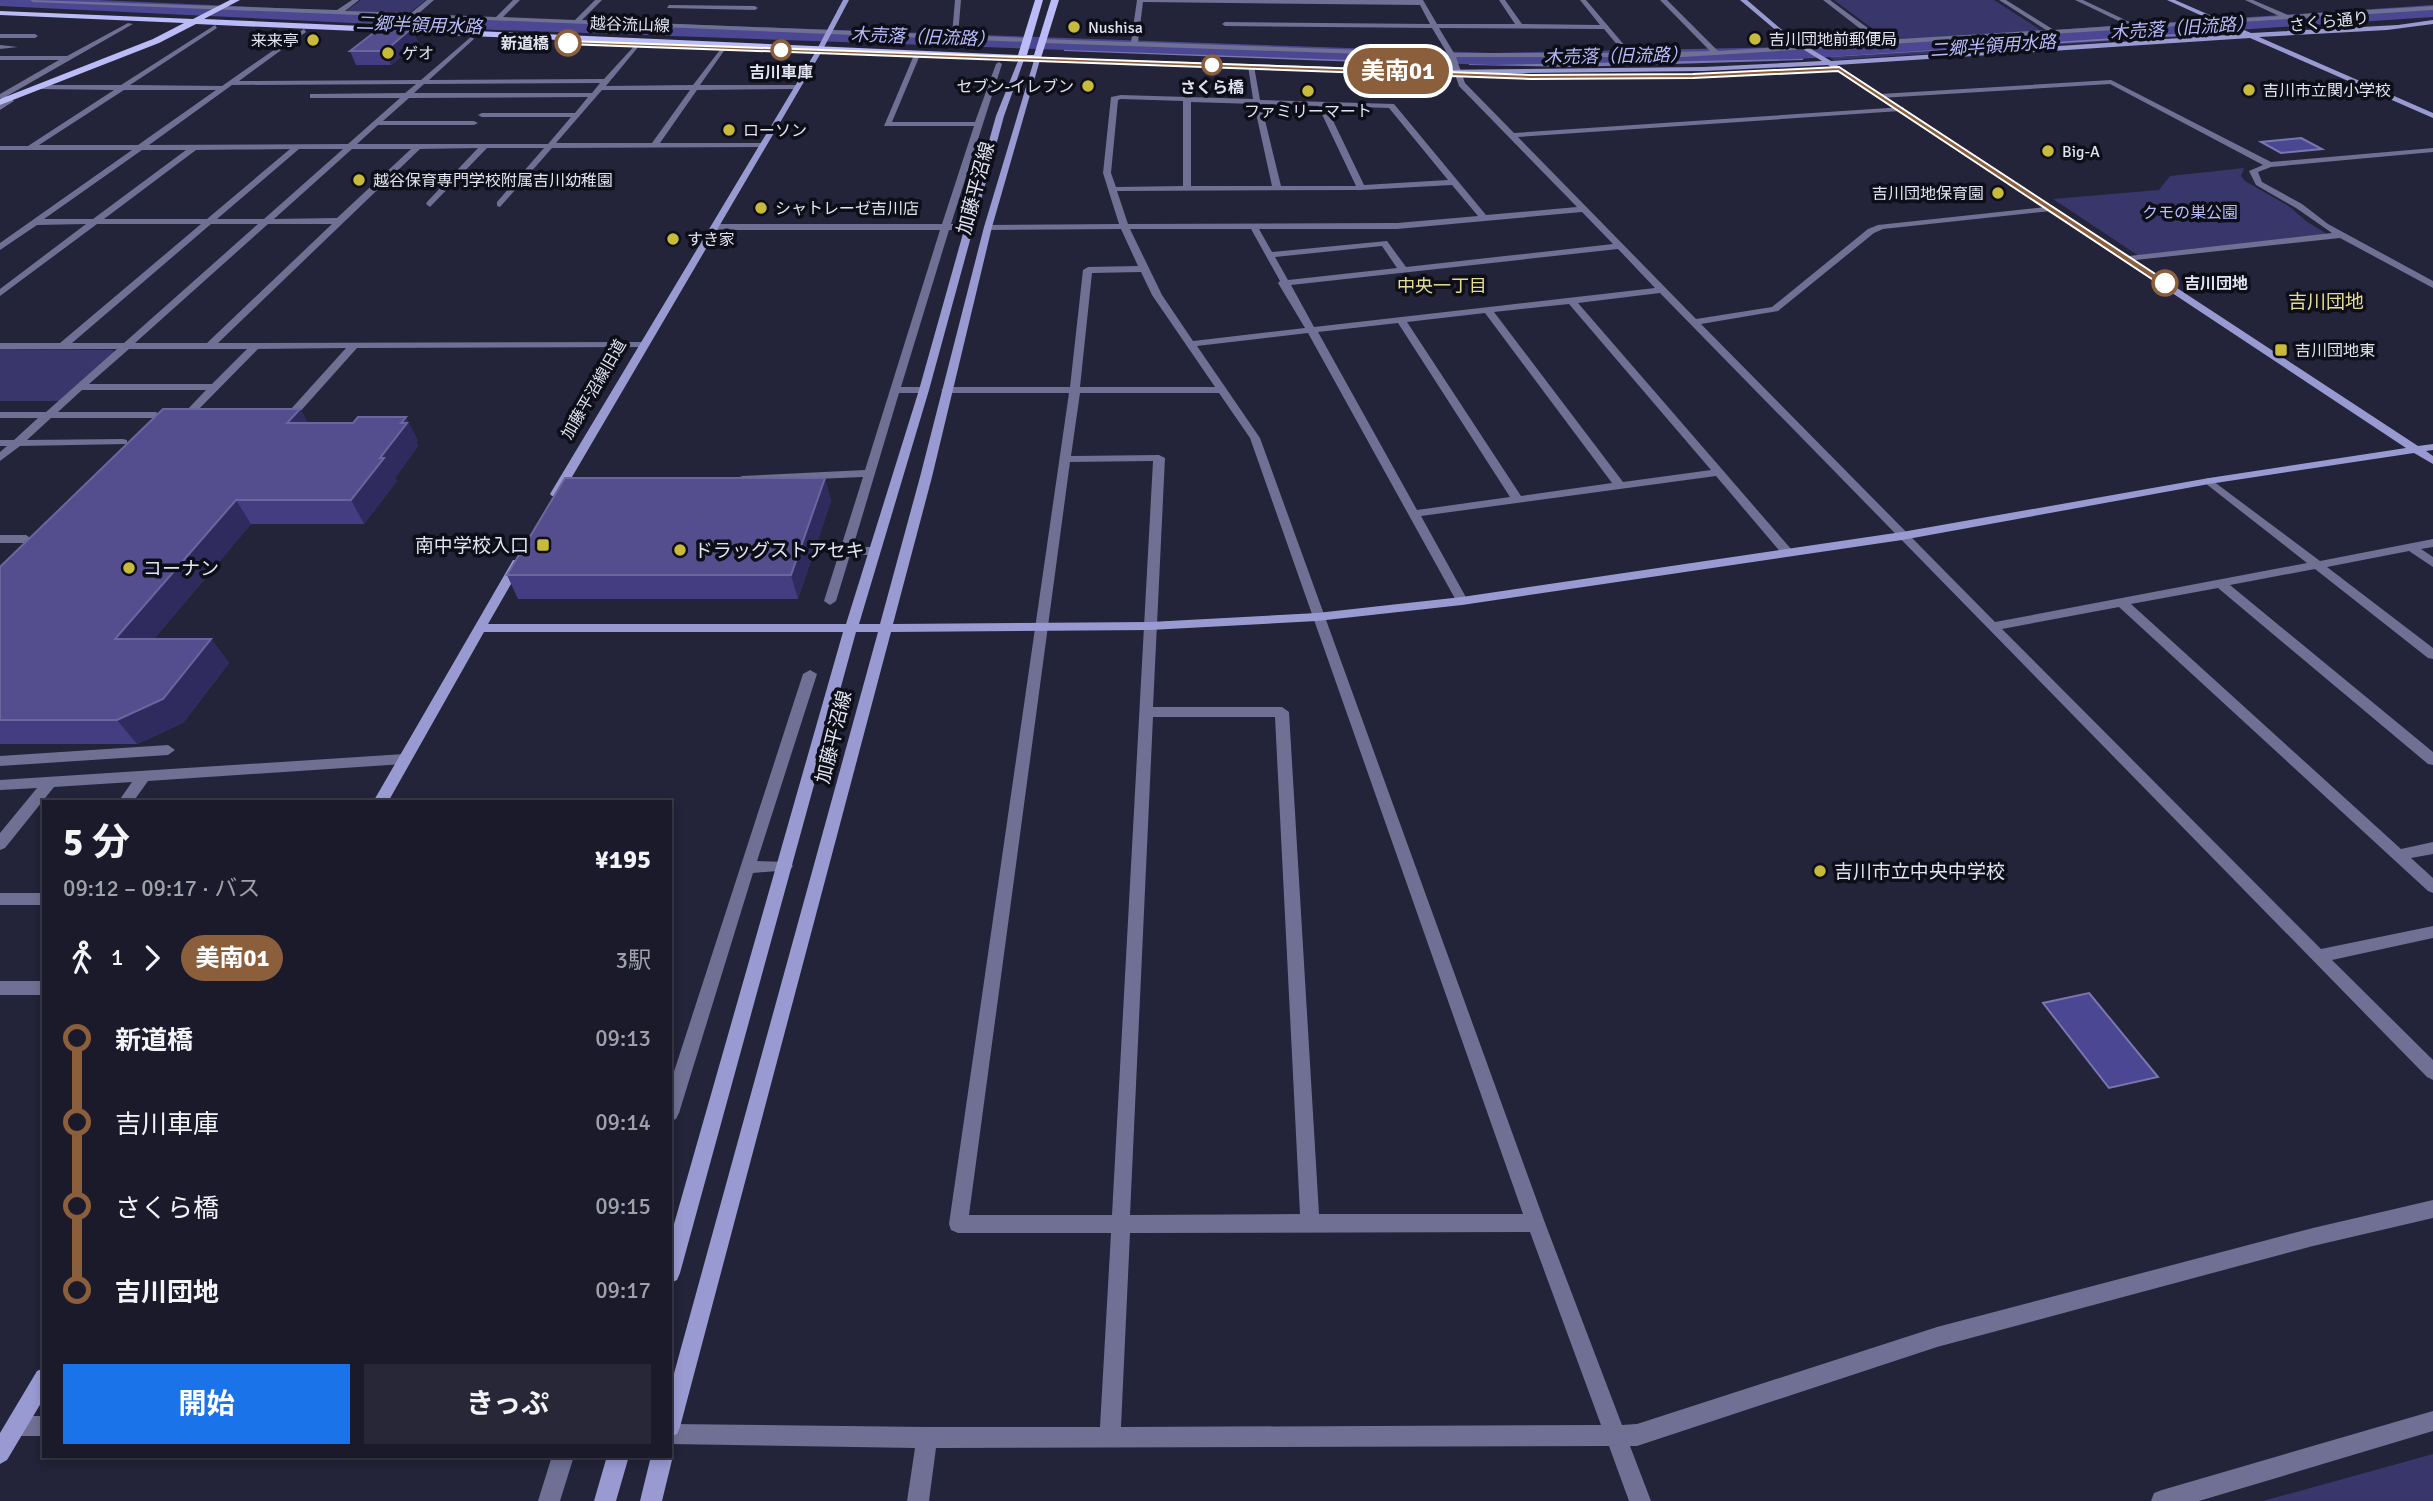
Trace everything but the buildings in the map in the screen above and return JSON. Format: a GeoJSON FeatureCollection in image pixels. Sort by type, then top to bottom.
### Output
{"type":"FeatureCollection","features":[{"type":"Feature","properties":{"kind":"main road","name":"越谷流山線"},"geometry":{"type":"LineString","coordinates":[[3,98],[39,87],[156,41],[236,0]]}},
{"type":"Feature","properties":{"kind":"main road"},"geometry":{"type":"LineString","coordinates":[[1027,50],[1039,0]]}},
{"type":"Feature","properties":{"kind":"main road"},"geometry":{"type":"LineString","coordinates":[[1027,50],[1042,41],[1055,0]]}},
{"type":"Feature","properties":{"kind":"main road"},"geometry":{"type":"LineString","coordinates":[[0,15],[195,22]]}},
{"type":"Feature","properties":{"kind":"main road"},"geometry":{"type":"LineString","coordinates":[[0,15],[130,24],[195,22]]}},
{"type":"Feature","properties":{"kind":"main road","name":"越谷流山線"},"geometry":{"type":"LineString","coordinates":[[195,22],[215,27],[637,46],[1027,50]]}},
{"type":"Feature","properties":{"kind":"main road","name":"越谷流山線"},"geometry":{"type":"LineString","coordinates":[[195,22],[821,47],[917,55],[1027,50]]}},
{"type":"Feature","properties":{"kind":"street"},"geometry":{"type":"LineString","coordinates":[[33,0],[653,27],[955,37],[1027,50]]}},
{"type":"Feature","properties":{"kind":"street"},"geometry":{"type":"LineString","coordinates":[[146,5],[155,0]]}},
{"type":"Feature","properties":{"kind":"street"},"geometry":{"type":"LineString","coordinates":[[337,13],[356,0]]}},
{"type":"Feature","properties":{"kind":"street"},"geometry":{"type":"LineString","coordinates":[[410,17],[431,0]]}},
{"type":"Feature","properties":{"kind":"street"},"geometry":{"type":"LineString","coordinates":[[496,20],[517,0]]}},
{"type":"Feature","properties":{"kind":"street"},"geometry":{"type":"LineString","coordinates":[[575,23],[599,0]]}},
{"type":"Feature","properties":{"kind":"street"},"geometry":{"type":"LineString","coordinates":[[653,27],[676,0]]}},
{"type":"Feature","properties":{"kind":"street"},"geometry":{"type":"LineString","coordinates":[[738,30],[761,0]]}},
{"type":"Feature","properties":{"kind":"street","name":"加藤平沼線旧道"},"geometry":{"type":"LineString","coordinates":[[547,510],[821,47],[846,0]]}},
{"type":"Feature","properties":{"kind":"street"},"geometry":{"type":"LineString","coordinates":[[955,37],[958,0]]}},
{"type":"Feature","properties":{"kind":"street"},"geometry":{"type":"LineString","coordinates":[[1134,44],[1140,0],[1421,2],[1455,65],[1462,84],[1902,536],[2433,1072]]}},
{"type":"Feature","properties":{"kind":"street"},"geometry":{"type":"LineString","coordinates":[[1225,48],[1226,0]]}},
{"type":"Feature","properties":{"kind":"street"},"geometry":{"type":"LineString","coordinates":[[1502,0],[1520,27]]}},
{"type":"Feature","properties":{"kind":"street"},"geometry":{"type":"LineString","coordinates":[[1583,0],[1629,55]]}},
{"type":"Feature","properties":{"kind":"street"},"geometry":{"type":"LineString","coordinates":[[1663,0],[1716,54]]}},
{"type":"Feature","properties":{"kind":"street"},"geometry":{"type":"LineString","coordinates":[[1743,0],[1773,27],[1806,50],[2129,259],[2433,461]]}},
{"type":"Feature","properties":{"kind":"street"},"geometry":{"type":"LineString","coordinates":[[1826,0],[1885,44]]}},
{"type":"Feature","properties":{"kind":"street"},"geometry":{"type":"LineString","coordinates":[[2002,0],[2055,33]]}},
{"type":"Feature","properties":{"kind":"street"},"geometry":{"type":"LineString","coordinates":[[2078,0],[2137,28]]}},
{"type":"Feature","properties":{"kind":"street"},"geometry":{"type":"LineString","coordinates":[[2170,0],[2433,116]]}},
{"type":"Feature","properties":{"kind":"street"},"geometry":{"type":"LineString","coordinates":[[2248,0],[2289,18]]}},
{"type":"Feature","properties":{"kind":"street"},"geometry":{"type":"LineString","coordinates":[[2378,0],[2402,10]]}},
{"type":"Feature","properties":{"kind":"street"},"geometry":{"type":"LineString","coordinates":[[2417,0],[2433,8]]}},
{"type":"Feature","properties":{"kind":"street"},"geometry":{"type":"LineString","coordinates":[[670,8],[755,8]]}},
{"type":"Feature","properties":{"kind":"street"},"geometry":{"type":"LineString","coordinates":[[1042,41],[1225,48],[1455,65],[1629,55],[1806,50],[2433,8]]}},
{"type":"Feature","properties":{"kind":"street","name":"さくら通り"},"geometry":{"type":"LineString","coordinates":[[1027,50],[1251,66],[1429,72],[1455,65],[1626,70],[1827,62],[2433,22]]}},
{"type":"Feature","properties":{"kind":"street"},"geometry":{"type":"LineString","coordinates":[[0,108],[3,98],[23,83],[130,24]]}},
{"type":"Feature","properties":{"kind":"street"},"geometry":{"type":"LineString","coordinates":[[1225,24],[1605,27]]}},
{"type":"Feature","properties":{"kind":"street","name":"さくら通り"},"geometry":{"type":"LineString","coordinates":[[1455,65],[1610,77],[1839,69],[2352,35],[2396,26]]}},
{"type":"Feature","properties":{"kind":"street"},"geometry":{"type":"LineString","coordinates":[[30,148],[215,27]]}},
{"type":"Feature","properties":{"kind":"street"},"geometry":{"type":"LineString","coordinates":[[0,247],[304,31]]}},
{"type":"Feature","properties":{"kind":"street"},"geometry":{"type":"LineString","coordinates":[[0,36],[35,36]]}},
{"type":"Feature","properties":{"kind":"street"},"geometry":{"type":"LineString","coordinates":[[0,457],[472,38]]}},
{"type":"Feature","properties":{"kind":"street"},"geometry":{"type":"LineString","coordinates":[[500,204],[637,46]]}},
{"type":"Feature","properties":{"kind":"street"},"geometry":{"type":"LineString","coordinates":[[0,47],[15,47]]}},
{"type":"Feature","properties":{"kind":"street"},"geometry":{"type":"LineString","coordinates":[[654,146],[723,48]]}},
{"type":"Feature","properties":{"kind":"street","name":"加藤平沼線"},"geometry":{"type":"LineString","coordinates":[[672,1266],[851,628],[924,390],[991,149],[1027,50]]}},
{"type":"Feature","properties":{"kind":"street","name":"加藤平沼線"},"geometry":{"type":"LineString","coordinates":[[672,1420],[926,477],[988,228],[1027,50]]}},
{"type":"Feature","properties":{"kind":"street"},"geometry":{"type":"LineString","coordinates":[[917,55],[887,124],[978,124]]}},
{"type":"Feature","properties":{"kind":"street"},"geometry":{"type":"LineString","coordinates":[[0,58],[68,58]]}},
{"type":"Feature","properties":{"kind":"street"},"geometry":{"type":"LineString","coordinates":[[830,601],[894,390],[999,64]]}},
{"type":"Feature","properties":{"kind":"street"},"geometry":{"type":"LineString","coordinates":[[1251,66],[1251,77],[1277,188]]}},
{"type":"Feature","properties":{"kind":"street"},"geometry":{"type":"LineString","coordinates":[[39,87],[120,89],[422,82],[600,88]]}},
{"type":"Feature","properties":{"kind":"street"},"geometry":{"type":"LineString","coordinates":[[1880,96],[2111,82],[2270,165]]}},
{"type":"Feature","properties":{"kind":"street"},"geometry":{"type":"LineString","coordinates":[[0,83],[23,83]]}},
{"type":"Feature","properties":{"kind":"street"},"geometry":{"type":"LineString","coordinates":[[313,96],[408,96],[600,88],[796,87]]}},
{"type":"Feature","properties":{"kind":"street"},"geometry":{"type":"LineString","coordinates":[[1485,219],[1391,106],[1121,97],[1114,99],[1107,167],[1111,189],[1142,269],[1255,438],[1613,1436],[1640,1501]]}},
{"type":"Feature","properties":{"kind":"street"},"geometry":{"type":"LineString","coordinates":[[1187,99],[1187,188]]}},
{"type":"Feature","properties":{"kind":"street"},"geometry":{"type":"LineString","coordinates":[[1321,104],[1361,188]]}},
{"type":"Feature","properties":{"kind":"street"},"geometry":{"type":"LineString","coordinates":[[1512,135],[1900,109]]}},
{"type":"Feature","properties":{"kind":"street"},"geometry":{"type":"LineString","coordinates":[[482,115],[577,115]]}},
{"type":"Feature","properties":{"kind":"street"},"geometry":{"type":"LineString","coordinates":[[378,123],[474,123]]}},
{"type":"Feature","properties":{"kind":"street"},"geometry":{"type":"LineString","coordinates":[[0,148],[763,145]]}},
{"type":"Feature","properties":{"kind":"street"},"geometry":{"type":"LineString","coordinates":[[209,346],[417,147]]}},
{"type":"Feature","properties":{"kind":"street"},"geometry":{"type":"LineString","coordinates":[[430,204],[484,147]]}},
{"type":"Feature","properties":{"kind":"street"},"geometry":{"type":"LineString","coordinates":[[0,293],[193,148]]}},
{"type":"Feature","properties":{"kind":"street"},"geometry":{"type":"LineString","coordinates":[[62,346],[296,148]]}},
{"type":"Feature","properties":{"kind":"street"},"geometry":{"type":"LineString","coordinates":[[970,149],[991,149]]}},
{"type":"Feature","properties":{"kind":"street"},"geometry":{"type":"LineString","coordinates":[[2433,150],[2270,165],[2253,171],[2259,183],[2341,235],[2433,285]]}},
{"type":"Feature","properties":{"kind":"street"},"geometry":{"type":"LineString","coordinates":[[1111,189],[1361,188],[1454,182]]}},
{"type":"Feature","properties":{"kind":"street"},"geometry":{"type":"LineString","coordinates":[[1695,323],[1775,309],[1871,231],[1881,227],[2051,208]]}},
{"type":"Feature","properties":{"kind":"street"},"geometry":{"type":"LineString","coordinates":[[988,228],[1397,226],[1583,209]]}},
{"type":"Feature","properties":{"kind":"street"},"geometry":{"type":"LineString","coordinates":[[35,222],[341,220]]}},
{"type":"Feature","properties":{"kind":"street"},"geometry":{"type":"LineString","coordinates":[[715,227],[970,227]]}},
{"type":"Feature","properties":{"kind":"street"},"geometry":{"type":"LineString","coordinates":[[1254,227],[1462,601]]}},
{"type":"Feature","properties":{"kind":"street"},"geometry":{"type":"LineString","coordinates":[[2129,259],[2341,235]]}},
{"type":"Feature","properties":{"kind":"street"},"geometry":{"type":"LineString","coordinates":[[1268,255],[1384,243],[1403,270]]}},
{"type":"Feature","properties":{"kind":"street"},"geometry":{"type":"LineString","coordinates":[[1283,282],[1620,246]]}},
{"type":"Feature","properties":{"kind":"street"},"geometry":{"type":"LineString","coordinates":[[1142,269],[1088,270],[1075,389],[958,1224],[1536,1223]]}},
{"type":"Feature","properties":{"kind":"street"},"geometry":{"type":"LineString","coordinates":[[1191,344],[1663,290]]}},
{"type":"Feature","properties":{"kind":"street"},"geometry":{"type":"LineString","coordinates":[[1572,301],[1787,552]]}},
{"type":"Feature","properties":{"kind":"street"},"geometry":{"type":"LineString","coordinates":[[1487,310],[1620,486]]}},
{"type":"Feature","properties":{"kind":"street"},"geometry":{"type":"LineString","coordinates":[[1401,320],[1518,500]]}},
{"type":"Feature","properties":{"kind":"street"},"geometry":{"type":"LineString","coordinates":[[204,411],[191,411],[257,345]]}},
{"type":"Feature","properties":{"kind":"street"},"geometry":{"type":"LineString","coordinates":[[268,411],[294,412],[355,345]]}},
{"type":"Feature","properties":{"kind":"street"},"geometry":{"type":"LineString","coordinates":[[0,346],[643,345]]}},
{"type":"Feature","properties":{"kind":"street"},"geometry":{"type":"LineString","coordinates":[[79,387],[215,387]]}},
{"type":"Feature","properties":{"kind":"street"},"geometry":{"type":"LineString","coordinates":[[894,390],[924,390]]}},
{"type":"Feature","properties":{"kind":"street"},"geometry":{"type":"LineString","coordinates":[[946,390],[1222,390]]}},
{"type":"Feature","properties":{"kind":"street"},"geometry":{"type":"LineString","coordinates":[[0,415],[156,415]]}},
{"type":"Feature","properties":{"kind":"street"},"geometry":{"type":"LineString","coordinates":[[0,443],[123,442]]}},
{"type":"Feature","properties":{"kind":"street"},"geometry":{"type":"LineString","coordinates":[[480,628],[1040,628],[1150,626],[1317,617],[1462,601],[1902,536],[2209,481],[2433,447]]}},
{"type":"Feature","properties":{"kind":"street"},"geometry":{"type":"LineString","coordinates":[[1064,459],[1159,458],[1110,1436]]}},
{"type":"Feature","properties":{"kind":"street"},"geometry":{"type":"LineString","coordinates":[[735,479],[870,472]]}},
{"type":"Feature","properties":{"kind":"street"},"geometry":{"type":"LineString","coordinates":[[1413,514],[1718,472]]}},
{"type":"Feature","properties":{"kind":"street"},"geometry":{"type":"LineString","coordinates":[[2209,481],[2433,655]]}},
{"type":"Feature","properties":{"kind":"street"},"geometry":{"type":"LineString","coordinates":[[559,488],[573,487]]}},
{"type":"Feature","properties":{"kind":"street"},"geometry":{"type":"LineString","coordinates":[[0,539],[26,539]]}},
{"type":"Feature","properties":{"kind":"street"},"geometry":{"type":"LineString","coordinates":[[1992,626],[2433,543]]}},
{"type":"Feature","properties":{"kind":"street"},"geometry":{"type":"LineString","coordinates":[[2411,547],[2433,563]]}},
{"type":"Feature","properties":{"kind":"street"},"geometry":{"type":"LineString","coordinates":[[846,551],[874,551]]}},
{"type":"Feature","properties":{"kind":"street"},"geometry":{"type":"LineString","coordinates":[[381,800],[522,553]]}},
{"type":"Feature","properties":{"kind":"street"},"geometry":{"type":"LineString","coordinates":[[2221,584],[2433,760]]}},
{"type":"Feature","properties":{"kind":"street"},"geometry":{"type":"LineString","coordinates":[[2122,603],[2433,887]]}},
{"type":"Feature","properties":{"kind":"street"},"geometry":{"type":"LineString","coordinates":[[672,1107],[810,674]]}},
{"type":"Feature","properties":{"kind":"street"},"geometry":{"type":"LineString","coordinates":[[1146,712],[1282,712],[1310,1224]]}},
{"type":"Feature","properties":{"kind":"street"},"geometry":{"type":"LineString","coordinates":[[0,761],[168,750]]}},
{"type":"Feature","properties":{"kind":"street"},"geometry":{"type":"LineString","coordinates":[[0,785],[404,759]]}},
{"type":"Feature","properties":{"kind":"street"},"geometry":{"type":"LineString","coordinates":[[126,800],[145,774]]}},
{"type":"Feature","properties":{"kind":"street"},"geometry":{"type":"LineString","coordinates":[[0,844],[51,781]]}},
{"type":"Feature","properties":{"kind":"street"},"geometry":{"type":"LineString","coordinates":[[2399,855],[2433,848]]}},
{"type":"Feature","properties":{"kind":"street"},"geometry":{"type":"LineString","coordinates":[[747,867],[785,866]]}},
{"type":"Feature","properties":{"kind":"street"},"geometry":{"type":"LineString","coordinates":[[0,899],[42,899]]}},
{"type":"Feature","properties":{"kind":"street"},"geometry":{"type":"LineString","coordinates":[[2318,956],[2433,932]]}},
{"type":"Feature","properties":{"kind":"street"},"geometry":{"type":"LineString","coordinates":[[0,988],[42,989]]}},
{"type":"Feature","properties":{"kind":"street"},"geometry":{"type":"LineString","coordinates":[[672,1434],[927,1438],[1613,1436],[1647,1433],[1950,1334],[2274,1247],[2433,1209]]}},
{"type":"Feature","properties":{"kind":"street"},"geometry":{"type":"LineString","coordinates":[[0,1453],[42,1381]]}},
{"type":"Feature","properties":{"kind":"street"},"geometry":{"type":"LineString","coordinates":[[2162,1501],[2433,1421]]}},
{"type":"Feature","properties":{"kind":"street"},"geometry":{"type":"LineString","coordinates":[[16,1426],[42,1426]]}},
{"type":"Feature","properties":{"kind":"street"},"geometry":{"type":"LineString","coordinates":[[918,1501],[927,1438]]}},
{"type":"Feature","properties":{"kind":"street"},"geometry":{"type":"LineString","coordinates":[[549,1501],[562,1458]]}},
{"type":"Feature","properties":{"kind":"street"},"geometry":{"type":"LineString","coordinates":[[605,1501],[617,1458]]}},
{"type":"Feature","properties":{"kind":"street"},"geometry":{"type":"LineString","coordinates":[[650,1501],[662,1458]]}},
{"type":"Feature","properties":{"kind":"green space"},"geometry":{"type":"Polygon","coordinates":[[[361,0],[426,0],[408,14],[348,12],[347,10],[361,0]]]}},
{"type":"Feature","properties":{"kind":"green space"},"geometry":{"type":"Polygon","coordinates":[[[1834,0],[1994,0],[2039,29],[1897,40],[1885,38],[1834,0]]]}},
{"type":"Feature","properties":{"kind":"green space"},"geometry":{"type":"Polygon","coordinates":[[[2215,25],[2233,33],[1834,60],[1816,50],[2215,25]]]}},
{"type":"Feature","properties":{"kind":"green space","name":"クモの巣公園"},"geometry":{"type":"Polygon","coordinates":[[[2244,168],[2241,176],[2245,181],[2290,207],[2327,234],[2139,256],[2053,199],[2159,190],[2170,176],[2244,168]]]}},
{"type":"Feature","properties":{"kind":"green space"},"geometry":{"type":"Polygon","coordinates":[[[0,349],[113,350],[114,353],[59,401],[0,401],[0,349]]]}},
{"type":"Feature","properties":{"kind":"green space"},"geometry":{"type":"Polygon","coordinates":[[[2433,1454],[2433,1501],[2263,1501],[2433,1454]]]}},
{"type":"Feature","properties":{"kind":"water","name":"二郷半領用水路"},"geometry":{"type":"Polygon","coordinates":[[[2228,30],[2230,32],[1831,56],[2228,30]]]}},
{"type":"Feature","properties":{"kind":"water"},"geometry":{"type":"Polygon","coordinates":[[[1064,50],[1440,63],[1442,64],[1064,50]]]}},
{"type":"Feature","properties":{"kind":"water"},"geometry":{"type":"Polygon","coordinates":[[[1803,59],[1571,66],[1469,64],[1570,64],[1803,59]]]}},
{"type":"Feature","properties":{"kind":"water"},"geometry":{"type":"Polygon","coordinates":[[[2301,138],[2322,149],[2281,153],[2261,142],[2301,138]]]}},
{"type":"Feature","properties":{"kind":"water"},"geometry":{"type":"Polygon","coordinates":[[[2089,993],[2158,1077],[2109,1088],[2043,1003],[2089,993]]]}},
{"type":"Feature","properties":{"kind":"waterway","name":"木売落（旧流路）"},"geometry":{"type":"LineString","coordinates":[[0,1],[498,24],[1492,59],[1798,53],[2433,11]]}},
{"type":"Feature","properties":{"kind":"bus line","name":"美南01"},"geometry":{"type":"LineString","coordinates":[[568,43],[1531,77],[1693,76],[1839,69],[2165,283]]}},
{"type":"Feature","properties":{"kind":"place","name":"Nushisa"},"geometry":{"type":"Point","coordinates":[1074,27]}},
{"type":"Feature","properties":{"kind":"place","name":"吉川団地前郵便局"},"geometry":{"type":"Point","coordinates":[1755,39]}},
{"type":"Feature","properties":{"kind":"place","name":"来来亭"},"geometry":{"type":"Point","coordinates":[313,40]}},
{"type":"Feature","properties":{"kind":"place","name":"新道橋"},"geometry":{"type":"Point","coordinates":[568,43]}},
{"type":"Feature","properties":{"kind":"place","name":"吉川車庫"},"geometry":{"type":"Point","coordinates":[781,50]}},
{"type":"Feature","properties":{"kind":"place","name":"ゲオ"},"geometry":{"type":"Point","coordinates":[388,53]}},
{"type":"Feature","properties":{"kind":"place","name":"さくら橋"},"geometry":{"type":"Point","coordinates":[1212,65]}},
{"type":"Feature","properties":{"kind":"place","name":"セブン-イレブン"},"geometry":{"type":"Point","coordinates":[1088,86]}},
{"type":"Feature","properties":{"kind":"place","name":"吉川市立関小学校"},"geometry":{"type":"Point","coordinates":[2249,90]}},
{"type":"Feature","properties":{"kind":"place","name":"ファミリーマート"},"geometry":{"type":"Point","coordinates":[1308,91]}},
{"type":"Feature","properties":{"kind":"place","name":"ローソン"},"geometry":{"type":"Point","coordinates":[729,130]}},
{"type":"Feature","properties":{"kind":"place","name":"Big-A"},"geometry":{"type":"Point","coordinates":[2048,151]}},
{"type":"Feature","properties":{"kind":"place","name":"越谷保育専門学校附属吉川幼稚園"},"geometry":{"type":"Point","coordinates":[359,180]}},
{"type":"Feature","properties":{"kind":"place","name":"吉川団地保育園"},"geometry":{"type":"Point","coordinates":[1998,193]}},
{"type":"Feature","properties":{"kind":"place","name":"シャトレーゼ吉川店"},"geometry":{"type":"Point","coordinates":[761,208]}},
{"type":"Feature","properties":{"kind":"place","name":"すき家"},"geometry":{"type":"Point","coordinates":[673,239]}},
{"type":"Feature","properties":{"kind":"place","name":"吉川団地"},"geometry":{"type":"Point","coordinates":[2165,283]}},
{"type":"Feature","properties":{"kind":"place","name":"吉川団地東"},"geometry":{"type":"Point","coordinates":[2281,350]}},
{"type":"Feature","properties":{"kind":"place","name":"南中学校入口"},"geometry":{"type":"Point","coordinates":[543,545]}},
{"type":"Feature","properties":{"kind":"place","name":"ドラッグストアセキ"},"geometry":{"type":"Point","coordinates":[680,550]}},
{"type":"Feature","properties":{"kind":"place","name":"コーナン"},"geometry":{"type":"Point","coordinates":[129,568]}},
{"type":"Feature","properties":{"kind":"place","name":"吉川市立中央中学校"},"geometry":{"type":"Point","coordinates":[1820,871]}},
{"type":"Feature","properties":{"kind":"district","name":"中央一丁目"},"geometry":{"type":"Point","coordinates":[1442,286]}},
{"type":"Feature","properties":{"kind":"district","name":"吉川団地"},"geometry":{"type":"Point","coordinates":[2326,301]}}]}
